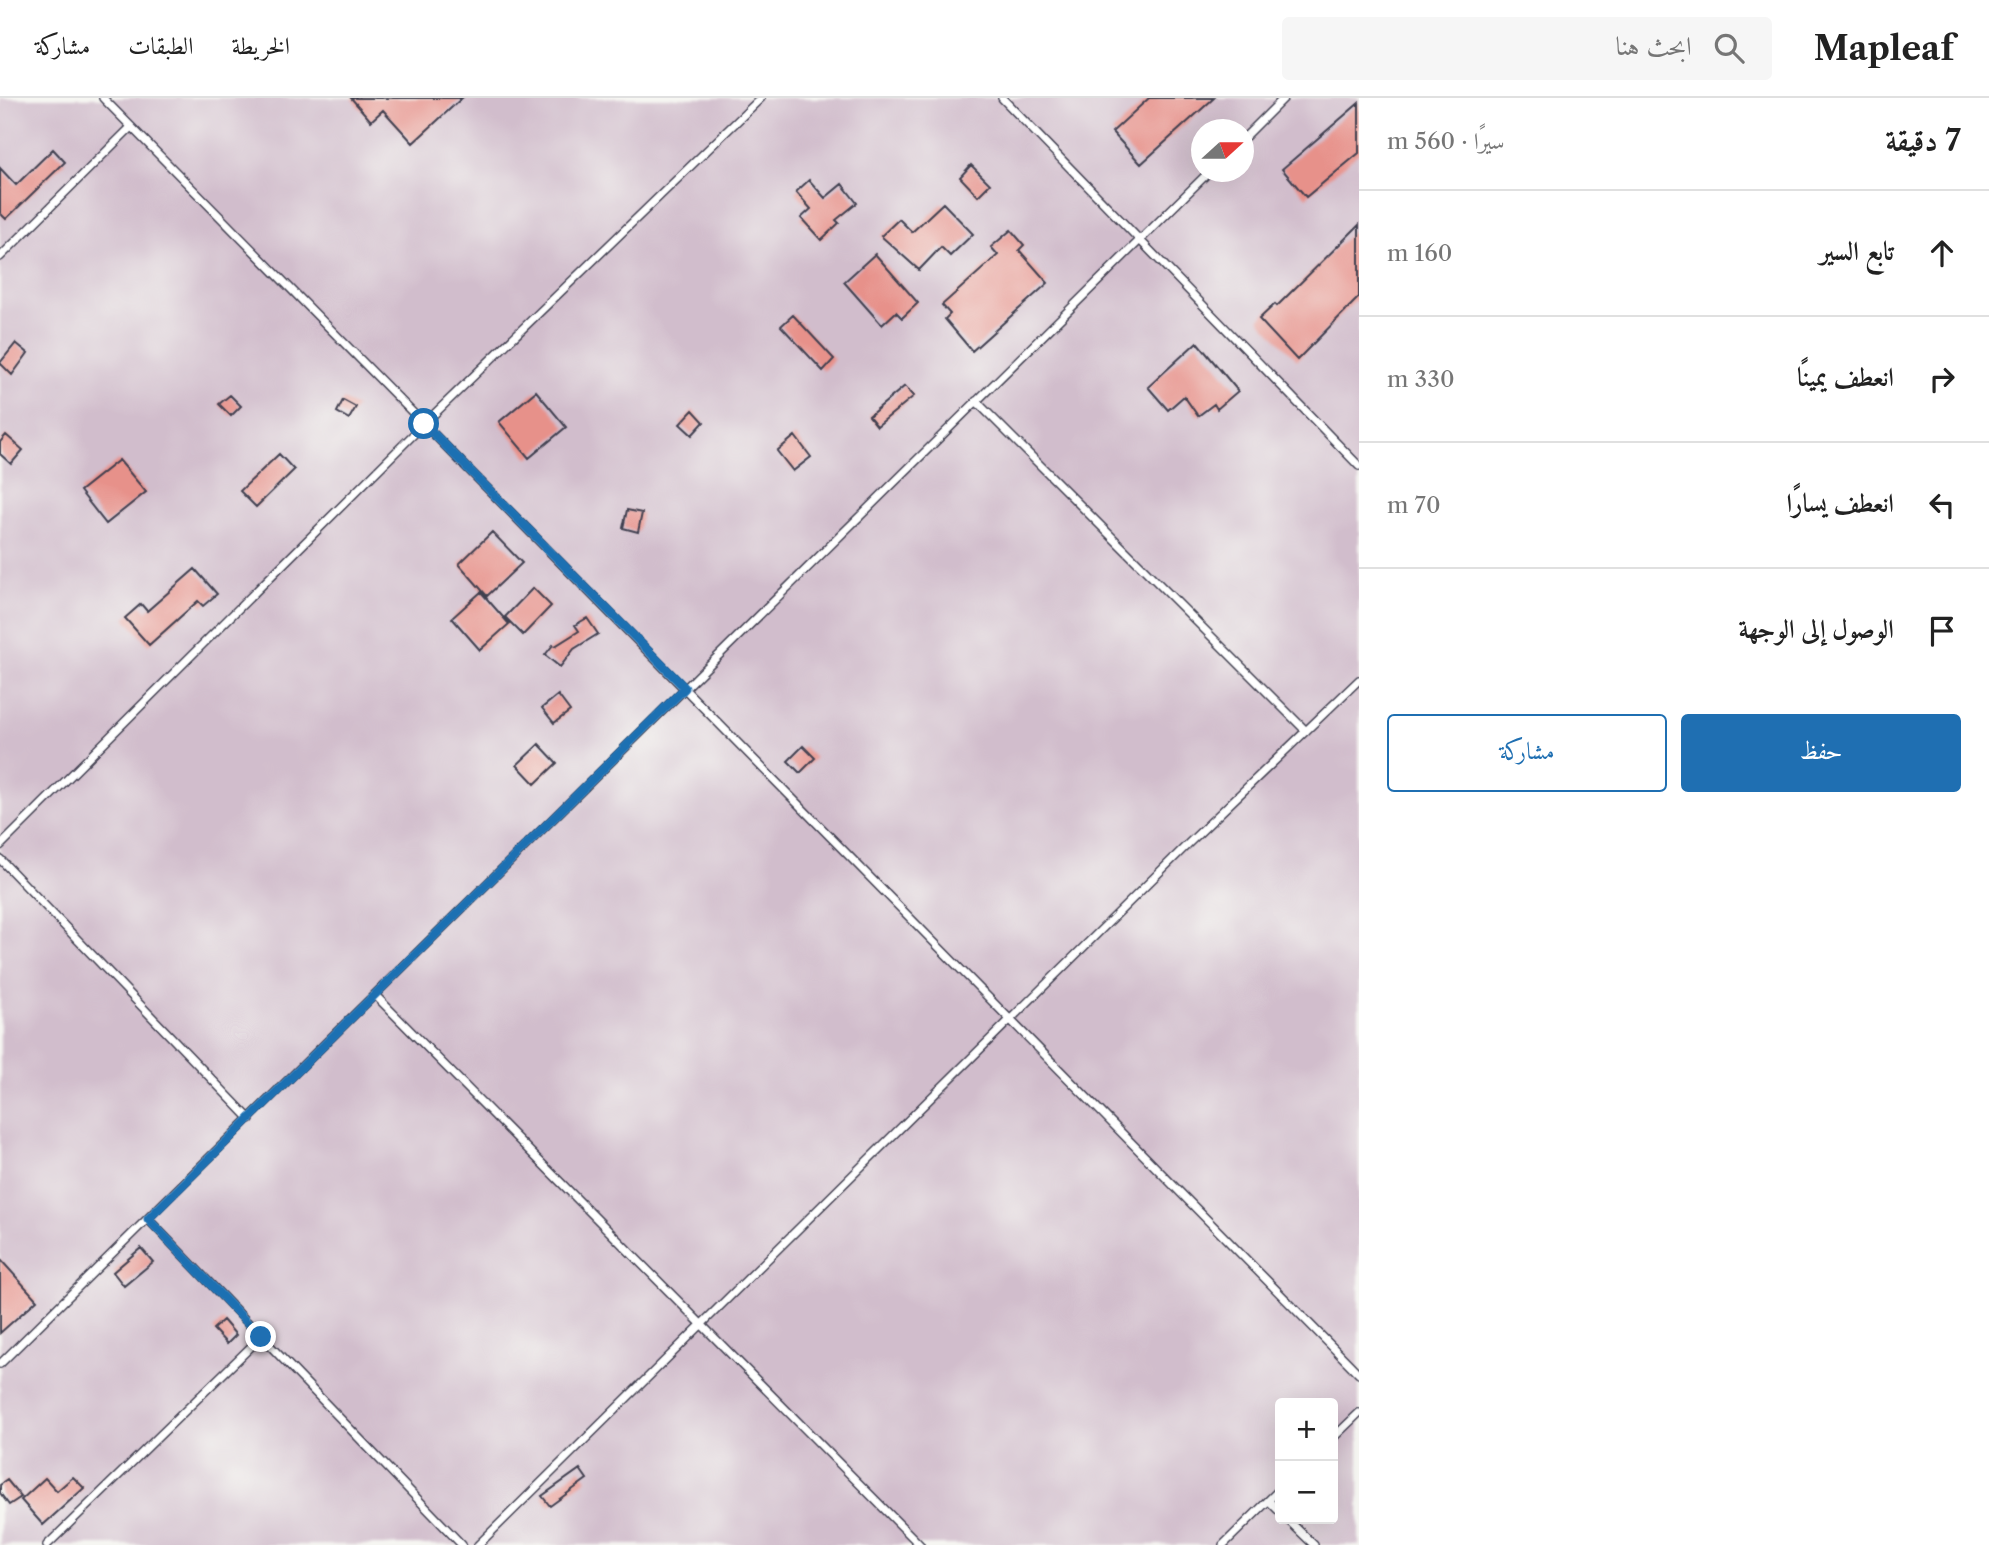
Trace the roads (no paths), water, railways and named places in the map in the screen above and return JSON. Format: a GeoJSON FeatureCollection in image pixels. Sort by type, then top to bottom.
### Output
{"type":"FeatureCollection","features":[{"type":"Feature","properties":{"kind":"lane"},"geometry":{"type":"LineString","coordinates":[[103,98],[1359,1374]]}},
{"type":"Feature","properties":{"kind":"lane"},"geometry":{"type":"LineString","coordinates":[[0,846],[424,424],[761,98]]}},
{"type":"Feature","properties":{"kind":"lane"},"geometry":{"type":"LineString","coordinates":[[1002,98],[1359,467]]}},
{"type":"Feature","properties":{"kind":"lane"},"geometry":{"type":"LineString","coordinates":[[1254,128],[1284,98]]}},
{"type":"Feature","properties":{"kind":"lane"},"geometry":{"type":"LineString","coordinates":[[0,257],[131,127]]}},
{"type":"Feature","properties":{"kind":"lane"},"geometry":{"type":"LineString","coordinates":[[0,1364],[1199,182]]}},
{"type":"Feature","properties":{"kind":"lane"},"geometry":{"type":"LineString","coordinates":[[976,401],[1306,731]]}},
{"type":"Feature","properties":{"kind":"lane"},"geometry":{"type":"LineString","coordinates":[[478,1545],[1009,1021],[1359,681]]}},
{"type":"Feature","properties":{"kind":"lane"},"geometry":{"type":"LineString","coordinates":[[0,859],[250,1119]]}},
{"type":"Feature","properties":{"kind":"lane"},"geometry":{"type":"LineString","coordinates":[[375,995],[920,1545]]}},
{"type":"Feature","properties":{"kind":"lane"},"geometry":{"type":"LineString","coordinates":[[148,1219],[463,1545]]}},
{"type":"Feature","properties":{"kind":"lane"},"geometry":{"type":"LineString","coordinates":[[47,1545],[261,1337]]}},
{"type":"Feature","properties":{"kind":"lane"},"geometry":{"type":"LineString","coordinates":[[1338,1433],[1359,1412]]}},
{"type":"Feature","properties":{"kind":"lane"},"geometry":{"type":"LineString","coordinates":[[1223,1545],[1275,1494]]}},
{"type":"Feature","properties":{"kind":"lane"},"geometry":{"type":"LineString","coordinates":[[1269,1501],[1275,1507]]}},
{"type":"Feature","properties":{"kind":"lane"},"geometry":{"type":"LineString","coordinates":[[1292,1524],[1314,1545]]}}]}
